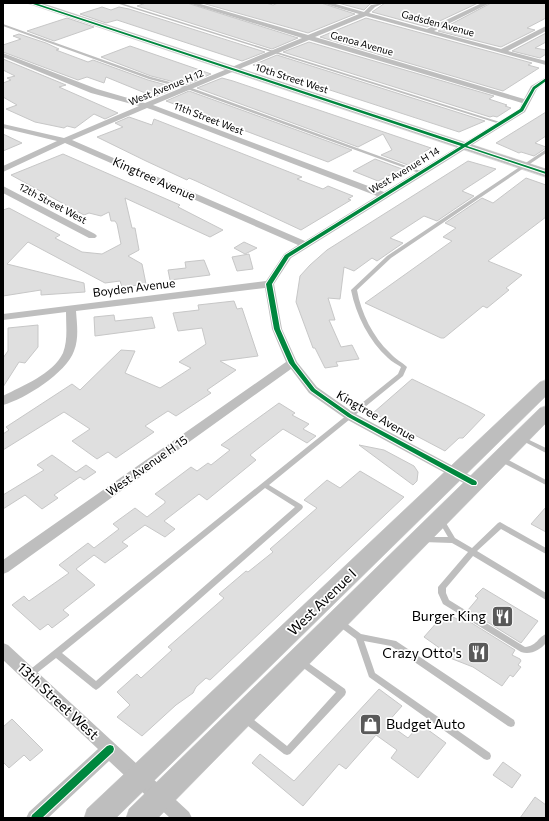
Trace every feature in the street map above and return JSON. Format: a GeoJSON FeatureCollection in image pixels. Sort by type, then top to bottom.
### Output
{"type":"FeatureCollection","features":[{"type":"Feature","properties":{"kind":"main road","name":"10th Street West"},"geometry":{"type":"LineString","coordinates":[[32,3],[546,173]]}},
{"type":"Feature","properties":{"kind":"main road","name":"West Avenue I"},"geometry":{"type":"LineString","coordinates":[[139,818],[440,517],[465,478],[546,386]]}},
{"type":"Feature","properties":{"kind":"main road","name":"West Avenue I"},"geometry":{"type":"LineString","coordinates":[[97,818],[392,534],[465,478],[499,458],[546,412]]}},
{"type":"Feature","properties":{"kind":"main road"},"geometry":{"type":"LineString","coordinates":[[336,620],[346,599],[387,558],[392,534]]}},
{"type":"Feature","properties":{"kind":"street","name":"Genoa Avenue"},"geometry":{"type":"LineString","coordinates":[[191,3],[527,102]]}},
{"type":"Feature","properties":{"kind":"street","name":"Gadsden Avenue"},"geometry":{"type":"LineString","coordinates":[[325,3],[546,63]]}},
{"type":"Feature","properties":{"kind":"street","name":"West Avenue H 12"},"geometry":{"type":"LineString","coordinates":[[3,169],[188,88],[365,14],[373,6],[381,3]]}},
{"type":"Feature","properties":{"kind":"street"},"geometry":{"type":"LineString","coordinates":[[428,31],[487,3]]}},
{"type":"Feature","properties":{"kind":"street"},"geometry":{"type":"LineString","coordinates":[[502,51],[546,28]]}},
{"type":"Feature","properties":{"kind":"street","name":"11th Street West"},"geometry":{"type":"LineString","coordinates":[[3,55],[94,91],[147,106],[383,195]]}},
{"type":"Feature","properties":{"kind":"street","name":"West Avenue H 14"},"geometry":{"type":"LineString","coordinates":[[304,244],[522,110],[534,88],[546,79]]}},
{"type":"Feature","properties":{"kind":"street","name":"Kingtree Avenue"},"geometry":{"type":"LineString","coordinates":[[3,126],[66,141],[304,244]]}},
{"type":"Feature","properties":{"kind":"street","name":"12th Street West"},"geometry":{"type":"LineString","coordinates":[[3,189],[92,236]]}},
{"type":"Feature","properties":{"kind":"street"},"geometry":{"type":"LineString","coordinates":[[269,284],[287,256],[304,244]]}},
{"type":"Feature","properties":{"kind":"street","name":"Kingtree Avenue"},"geometry":{"type":"LineString","coordinates":[[269,284],[277,329],[292,363],[313,390],[350,416],[465,478]]}},
{"type":"Feature","properties":{"kind":"street","name":"Boyden Avenue"},"geometry":{"type":"LineString","coordinates":[[3,317],[269,284]]}},
{"type":"Feature","properties":{"kind":"street"},"geometry":{"type":"LineString","coordinates":[[3,401],[51,373],[67,356],[71,344],[71,309]]}},
{"type":"Feature","properties":{"kind":"street","name":"West Avenue H 15"},"geometry":{"type":"LineString","coordinates":[[3,568],[292,363]]}},
{"type":"Feature","properties":{"kind":"street","name":"13th Street West"},"geometry":{"type":"LineString","coordinates":[[3,650],[183,818]]}},
{"type":"Feature","properties":{"kind":"street"},"geometry":{"type":"LineString","coordinates":[[34,818],[110,749]]}},
{"type":"Feature","properties":{"kind":"lane"},"geometry":{"type":"LineString","coordinates":[[118,3],[502,123]]}},
{"type":"Feature","properties":{"kind":"lane"},"geometry":{"type":"LineString","coordinates":[[3,25],[150,78],[188,88],[421,172]]}},
{"type":"Feature","properties":{"kind":"lane"},"geometry":{"type":"LineString","coordinates":[[30,674],[401,375],[404,367],[389,356],[376,342],[355,299],[354,290],[389,257],[546,151]]}},
{"type":"Feature","properties":{"kind":"lane"},"geometry":{"type":"LineString","coordinates":[[520,438],[546,451]]}},
{"type":"Feature","properties":{"kind":"lane"},"geometry":{"type":"LineString","coordinates":[[499,458],[546,482]]}},
{"type":"Feature","properties":{"kind":"lane"},"geometry":{"type":"LineString","coordinates":[[56,653],[96,686],[300,507],[264,485]]}},
{"type":"Feature","properties":{"kind":"lane"},"geometry":{"type":"LineString","coordinates":[[440,517],[453,540],[546,597]]}},
{"type":"Feature","properties":{"kind":"lane"},"geometry":{"type":"LineString","coordinates":[[546,551],[500,525],[472,552],[442,587],[442,593],[446,602],[524,650],[532,650],[538,647],[546,637]]}},
{"type":"Feature","properties":{"kind":"lane"},"geometry":{"type":"LineString","coordinates":[[417,540],[453,540]]}},
{"type":"Feature","properties":{"kind":"lane"},"geometry":{"type":"LineString","coordinates":[[336,620],[359,637],[393,643],[511,723]]}},
{"type":"Feature","properties":{"kind":"lane"},"geometry":{"type":"LineString","coordinates":[[359,637],[372,675],[487,756]]}},
{"type":"Feature","properties":{"kind":"lane"},"geometry":{"type":"LineString","coordinates":[[242,715],[287,751],[342,692],[298,659]]}},
{"type":"Feature","properties":{"kind":"building"},"geometry":{"type":"Polygon","coordinates":[[[146,3],[187,3],[298,38],[272,49],[137,6],[146,3]]]}},
{"type":"Feature","properties":{"kind":"building"},"geometry":{"type":"Polygon","coordinates":[[[202,3],[266,3],[273,5],[278,3],[321,3],[355,14],[308,33],[202,3]]]}},
{"type":"Feature","properties":{"kind":"building"},"geometry":{"type":"Polygon","coordinates":[[[338,3],[374,3],[370,4],[364,10],[338,3]]]}},
{"type":"Feature","properties":{"kind":"building"},"geometry":{"type":"Polygon","coordinates":[[[385,3],[478,3],[427,27],[372,12],[385,3]]]}},
{"type":"Feature","properties":{"kind":"building"},"geometry":{"type":"Polygon","coordinates":[[[491,3],[546,3],[546,18],[527,28],[535,30],[501,47],[438,31],[491,3]]]}},
{"type":"Feature","properties":{"kind":"building"},"geometry":{"type":"Polygon","coordinates":[[[102,7],[111,10],[119,7],[129,9],[265,52],[242,61],[117,20],[106,23],[80,14],[102,7]]]}},
{"type":"Feature","properties":{"kind":"building"},"geometry":{"type":"Polygon","coordinates":[[[67,18],[94,27],[54,41],[27,31],[67,18]]]}},
{"type":"Feature","properties":{"kind":"building"},"geometry":{"type":"Polygon","coordinates":[[[366,18],[532,63],[528,65],[539,68],[503,91],[320,37],[366,18]]]}},
{"type":"Feature","properties":{"kind":"building"},"geometry":{"type":"Polygon","coordinates":[[[546,33],[546,42],[535,48],[546,50],[546,54],[540,58],[512,51],[546,33]]]}},
{"type":"Feature","properties":{"kind":"building"},"geometry":{"type":"Polygon","coordinates":[[[19,34],[46,43],[59,49],[56,50],[88,62],[93,60],[148,80],[177,88],[155,97],[106,77],[104,83],[87,77],[78,80],[3,52],[3,45],[21,39],[13,36],[19,34]]]}},
{"type":"Feature","properties":{"kind":"building"},"geometry":{"type":"Polygon","coordinates":[[[309,42],[494,96],[489,99],[507,105],[505,106],[511,108],[497,117],[490,117],[283,52],[309,42]]]}},
{"type":"Feature","properties":{"kind":"building"},"geometry":{"type":"Polygon","coordinates":[[[130,46],[211,74],[186,85],[151,76],[101,57],[130,46]]]}},
{"type":"Feature","properties":{"kind":"building"},"geometry":{"type":"Polygon","coordinates":[[[277,55],[485,121],[459,132],[253,65],[277,55]]]}},
{"type":"Feature","properties":{"kind":"building"},"geometry":{"type":"Polygon","coordinates":[[[3,59],[66,85],[59,87],[118,113],[105,119],[94,114],[75,128],[67,126],[64,128],[35,122],[6,109],[17,105],[3,97],[3,83],[11,80],[7,78],[15,76],[3,70],[3,59]]]}},
{"type":"Feature","properties":{"kind":"building"},"geometry":{"type":"Polygon","coordinates":[[[222,78],[431,148],[424,152],[427,153],[408,165],[381,155],[392,150],[383,134],[358,147],[197,88],[222,78]]]}},
{"type":"Feature","properties":{"kind":"building"},"geometry":{"type":"Polygon","coordinates":[[[189,91],[352,150],[328,162],[166,101],[189,91]]]}},
{"type":"Feature","properties":{"kind":"building"},"geometry":{"type":"Polygon","coordinates":[[[546,112],[546,136],[535,143],[546,148],[534,156],[521,152],[519,153],[496,143],[546,112]]]}},
{"type":"Feature","properties":{"kind":"building"},"geometry":{"type":"Polygon","coordinates":[[[129,117],[152,125],[154,119],[302,177],[297,179],[323,189],[328,186],[353,196],[348,199],[351,200],[301,230],[196,181],[189,178],[187,180],[97,137],[123,127],[115,123],[129,117]]]}},
{"type":"Feature","properties":{"kind":"building"},"geometry":{"type":"Polygon","coordinates":[[[3,134],[22,143],[3,151],[3,134]]]}},
{"type":"Feature","properties":{"kind":"building"},"geometry":{"type":"Polygon","coordinates":[[[63,154],[180,205],[178,207],[223,230],[210,237],[125,198],[132,228],[135,228],[139,250],[128,256],[142,264],[146,284],[122,287],[120,281],[105,283],[28,242],[7,264],[84,283],[85,292],[41,295],[41,290],[3,296],[3,210],[9,208],[60,235],[55,238],[82,252],[102,254],[121,244],[117,224],[115,221],[111,221],[109,212],[101,216],[89,213],[84,215],[11,175],[63,154]]]}},
{"type":"Feature","properties":{"kind":"building"},"geometry":{"type":"Polygon","coordinates":[[[375,159],[402,169],[378,181],[353,171],[375,159]]]}},
{"type":"Feature","properties":{"kind":"building"},"geometry":{"type":"Polygon","coordinates":[[[468,161],[496,169],[462,191],[474,196],[437,221],[424,216],[390,238],[403,243],[377,261],[372,258],[354,271],[344,267],[340,299],[328,298],[335,320],[329,320],[341,347],[352,345],[359,359],[336,362],[338,366],[325,368],[315,348],[313,348],[296,302],[300,276],[327,250],[468,161]]]}},
{"type":"Feature","properties":{"kind":"building"},"geometry":{"type":"Polygon","coordinates":[[[526,178],[546,185],[546,217],[488,261],[522,275],[506,288],[509,290],[487,308],[483,306],[444,338],[441,338],[365,303],[452,241],[443,237],[456,228],[445,223],[482,198],[493,203],[526,178]]]}},
{"type":"Feature","properties":{"kind":"building"},"geometry":{"type":"Polygon","coordinates":[[[244,242],[257,248],[245,254],[234,248],[244,242]]]}},
{"type":"Feature","properties":{"kind":"building"},"geometry":{"type":"Polygon","coordinates":[[[249,254],[253,269],[237,271],[232,257],[249,254]]]}},
{"type":"Feature","properties":{"kind":"building"},"geometry":{"type":"Polygon","coordinates":[[[204,260],[210,275],[170,280],[168,270],[186,268],[185,262],[204,260]]]}},
{"type":"Feature","properties":{"kind":"building"},"geometry":{"type":"Polygon","coordinates":[[[234,301],[237,309],[242,308],[258,356],[220,361],[236,370],[207,390],[211,393],[176,416],[168,411],[145,426],[154,432],[116,458],[108,452],[97,459],[72,441],[90,429],[64,412],[3,450],[3,434],[9,430],[6,427],[72,384],[80,390],[121,350],[135,351],[125,373],[160,388],[191,368],[179,362],[206,344],[202,328],[178,331],[173,313],[199,310],[198,305],[234,301]]]}},
{"type":"Feature","properties":{"kind":"building"},"geometry":{"type":"Polygon","coordinates":[[[114,315],[115,321],[152,317],[155,328],[95,336],[94,317],[114,315]]]}},
{"type":"Feature","properties":{"kind":"building"},"geometry":{"type":"Polygon","coordinates":[[[38,325],[38,347],[25,363],[19,362],[3,387],[3,358],[8,351],[8,328],[38,325]]]}},
{"type":"Feature","properties":{"kind":"building"},"geometry":{"type":"Polygon","coordinates":[[[412,379],[485,415],[463,438],[459,438],[445,451],[373,413],[412,379]]]}},
{"type":"Feature","properties":{"kind":"building"},"geometry":{"type":"Polygon","coordinates":[[[279,403],[295,413],[292,415],[309,424],[303,429],[316,436],[307,443],[283,429],[250,455],[256,460],[207,500],[199,494],[164,521],[175,529],[165,537],[145,525],[122,542],[128,546],[105,563],[94,555],[76,569],[95,585],[63,610],[69,615],[52,628],[48,624],[40,630],[12,605],[24,596],[29,601],[69,573],[59,565],[88,543],[94,548],[119,529],[113,524],[135,508],[147,517],[165,503],[165,501],[155,494],[191,467],[197,471],[208,463],[211,465],[230,450],[221,445],[279,403]]]}},
{"type":"Feature","properties":{"kind":"building"},"geometry":{"type":"Polygon","coordinates":[[[359,445],[384,450],[414,466],[418,472],[417,481],[413,485],[359,445]]]}},
{"type":"Feature","properties":{"kind":"building"},"geometry":{"type":"Polygon","coordinates":[[[52,455],[76,472],[86,465],[96,472],[84,480],[80,477],[54,495],[58,498],[42,509],[25,495],[3,509],[3,495],[44,470],[37,465],[52,455]]]}},
{"type":"Feature","properties":{"kind":"building"},"geometry":{"type":"Polygon","coordinates":[[[360,471],[404,497],[210,680],[206,678],[196,687],[193,693],[176,705],[142,736],[117,717],[130,705],[117,692],[137,674],[141,678],[172,650],[168,647],[224,598],[219,594],[246,571],[248,572],[273,552],[270,549],[317,508],[304,500],[327,480],[340,488],[360,471]]]}},
{"type":"Feature","properties":{"kind":"building"},"geometry":{"type":"Polygon","coordinates":[[[546,507],[546,532],[531,524],[546,507]]]}},
{"type":"Feature","properties":{"kind":"building","name":"Burger King"},"geometry":{"type":"Polygon","coordinates":[[[483,588],[538,621],[521,643],[468,610],[478,598],[475,596],[483,588]]]}},
{"type":"Feature","properties":{"kind":"building","name":"Crazy Otto's"},"geometry":{"type":"Polygon","coordinates":[[[445,613],[459,620],[462,617],[515,650],[512,655],[520,659],[521,661],[518,665],[521,667],[513,677],[510,675],[502,686],[473,667],[450,658],[441,649],[424,637],[445,613]]]}},
{"type":"Feature","properties":{"kind":"building"},"geometry":{"type":"Polygon","coordinates":[[[379,689],[402,706],[387,723],[408,738],[420,724],[446,743],[418,778],[391,758],[397,750],[376,735],[346,769],[339,764],[303,806],[252,763],[260,754],[294,781],[379,689]]]}},
{"type":"Feature","properties":{"kind":"building"},"geometry":{"type":"Polygon","coordinates":[[[12,719],[43,750],[30,761],[24,755],[9,768],[3,762],[3,727],[12,719]]]}},
{"type":"Feature","properties":{"kind":"building"},"geometry":{"type":"Polygon","coordinates":[[[503,762],[521,775],[512,788],[493,775],[503,762]]]}},
{"type":"Feature","properties":{"kind":"building"},"geometry":{"type":"Polygon","coordinates":[[[535,797],[546,805],[546,818],[520,818],[535,797]]]}},
{"type":"Feature","properties":{"kind":"cycle path"},"geometry":{"type":"LineString","coordinates":[[32,3],[546,173]]}},
{"type":"Feature","properties":{"kind":"cycle path"},"geometry":{"type":"LineString","coordinates":[[474,483],[350,416],[313,390],[292,363],[277,329],[269,284],[287,256],[522,110],[534,88],[546,79]]}},
{"type":"Feature","properties":{"kind":"cycle path"},"geometry":{"type":"LineString","coordinates":[[35,818],[110,749]]}},
{"type":"Feature","properties":{"kind":"place","name":"Burger King"},"geometry":{"type":"Point","coordinates":[502,616]}},
{"type":"Feature","properties":{"kind":"place","name":"Crazy Otto's"},"geometry":{"type":"Point","coordinates":[478,653]}},
{"type":"Feature","properties":{"kind":"place","name":"Budget Auto"},"geometry":{"type":"Point","coordinates":[370,724]}}]}
